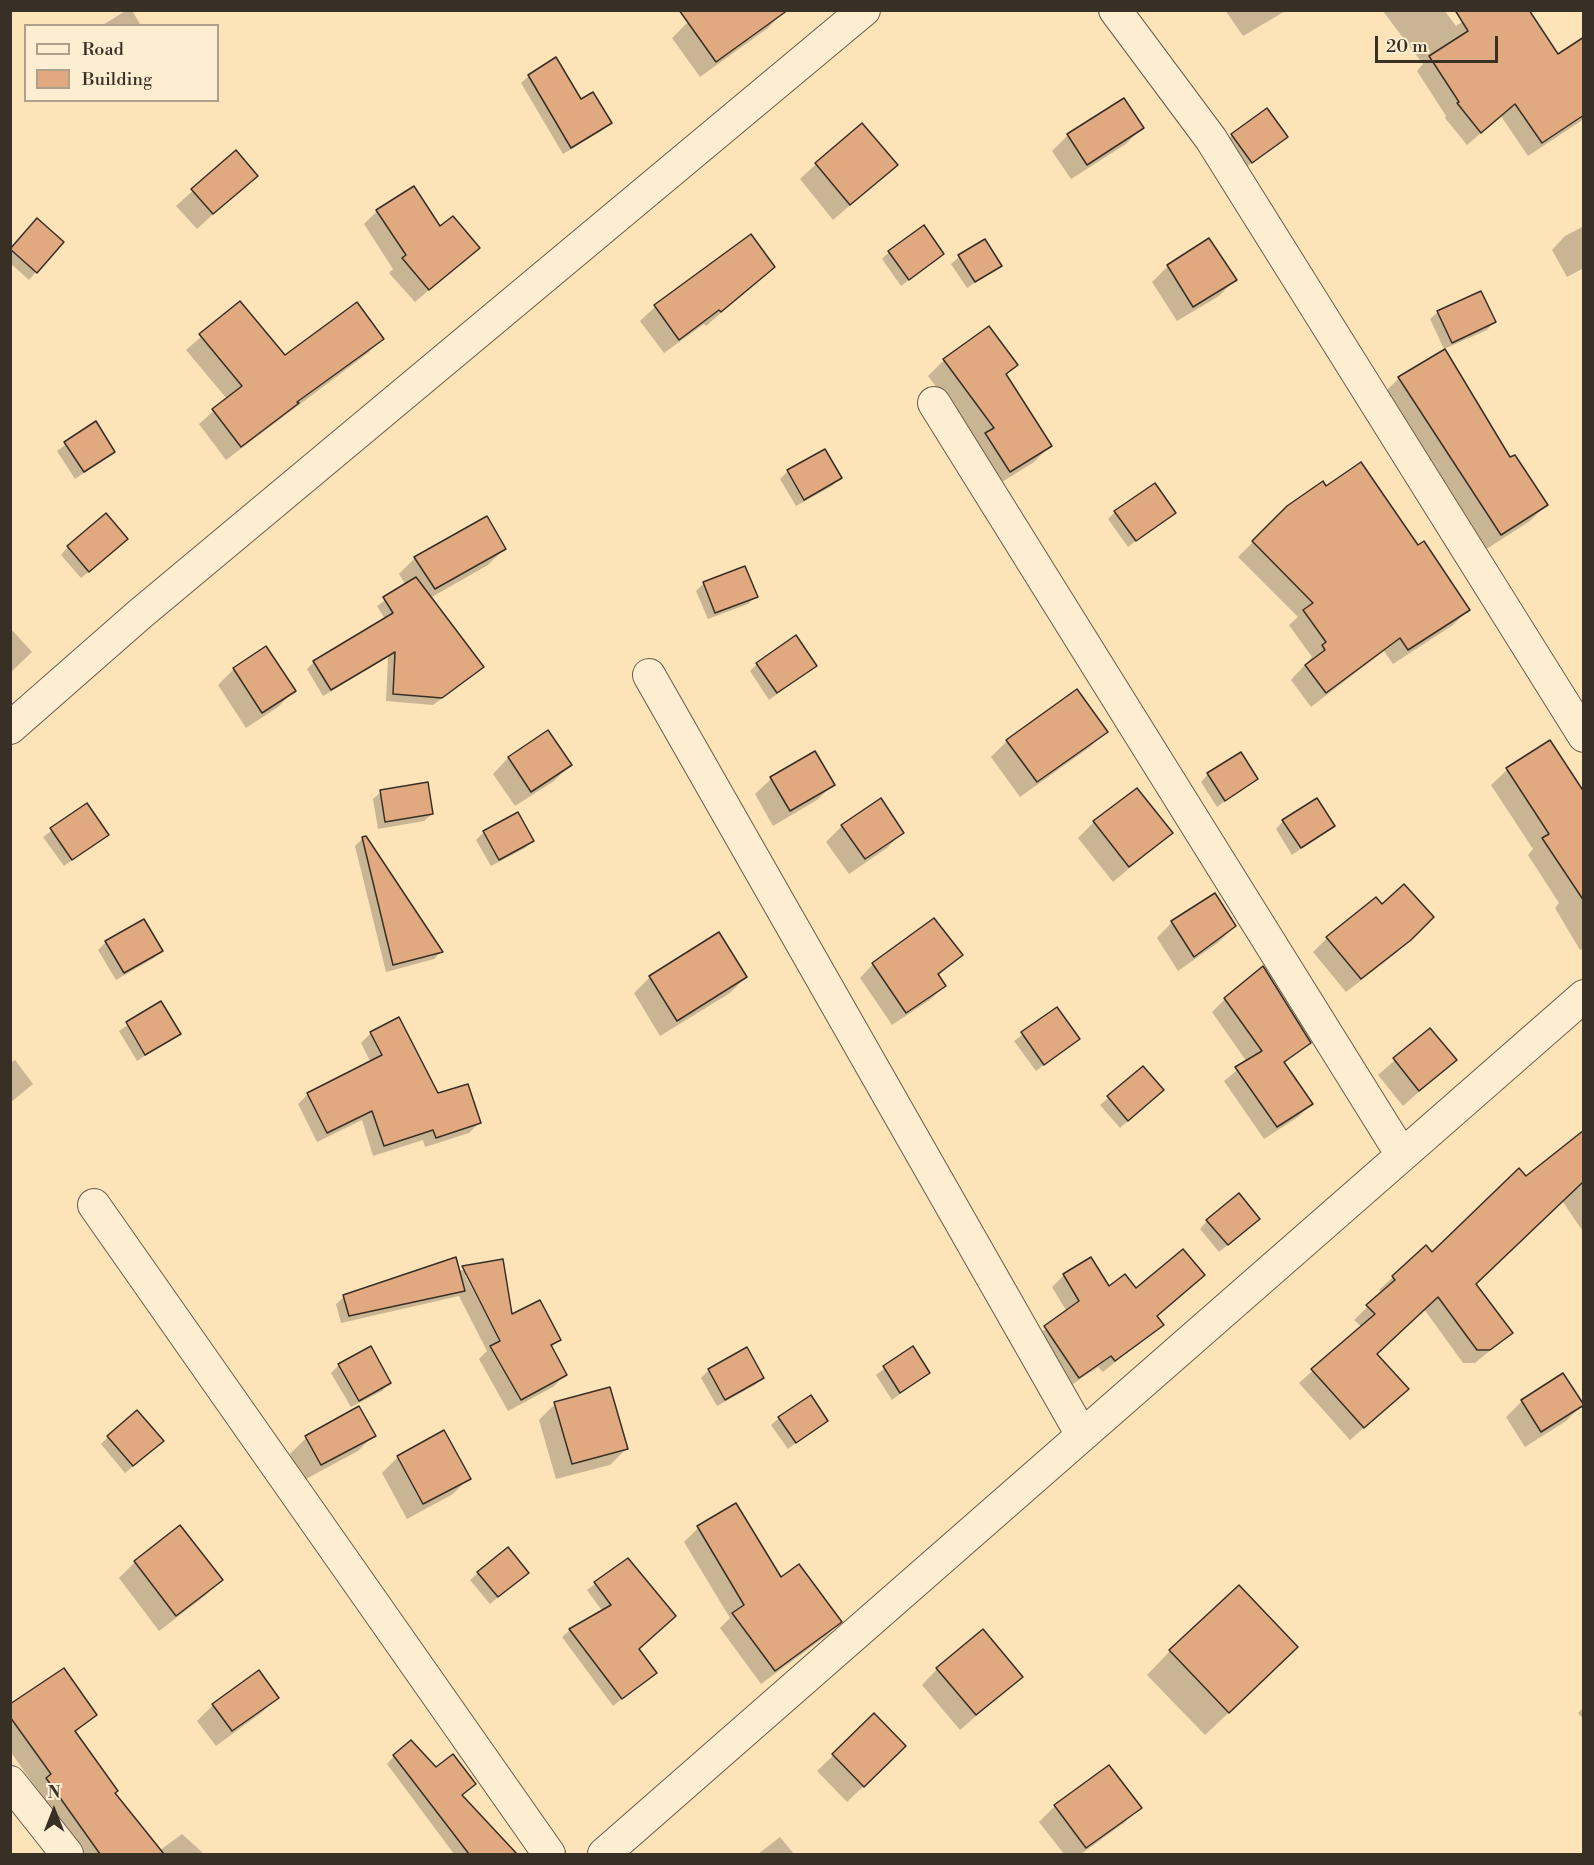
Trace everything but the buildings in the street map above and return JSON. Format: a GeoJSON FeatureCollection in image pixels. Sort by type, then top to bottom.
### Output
{"type":"FeatureCollection","features":[{"type":"Feature","properties":{"kind":"street"},"geometry":{"type":"LineString","coordinates":[[10,728],[140,614],[864,10]]}},
{"type":"Feature","properties":{"kind":"street"},"geometry":{"type":"LineString","coordinates":[[1115,10],[1211,139],[1584,736]]}},
{"type":"Feature","properties":{"kind":"street"},"geometry":{"type":"LineString","coordinates":[[934,403],[1402,1155]]}},
{"type":"Feature","properties":{"kind":"street"},"geometry":{"type":"LineString","coordinates":[[649,675],[1082,1435]]}},
{"type":"Feature","properties":{"kind":"street"},"geometry":{"type":"LineString","coordinates":[[604,1854],[1584,996]]}},
{"type":"Feature","properties":{"kind":"street"},"geometry":{"type":"LineString","coordinates":[[94,1205],[549,1854]]}},
{"type":"Feature","properties":{"kind":"street"},"geometry":{"type":"LineString","coordinates":[[10,1782],[67,1854]]}}]}
